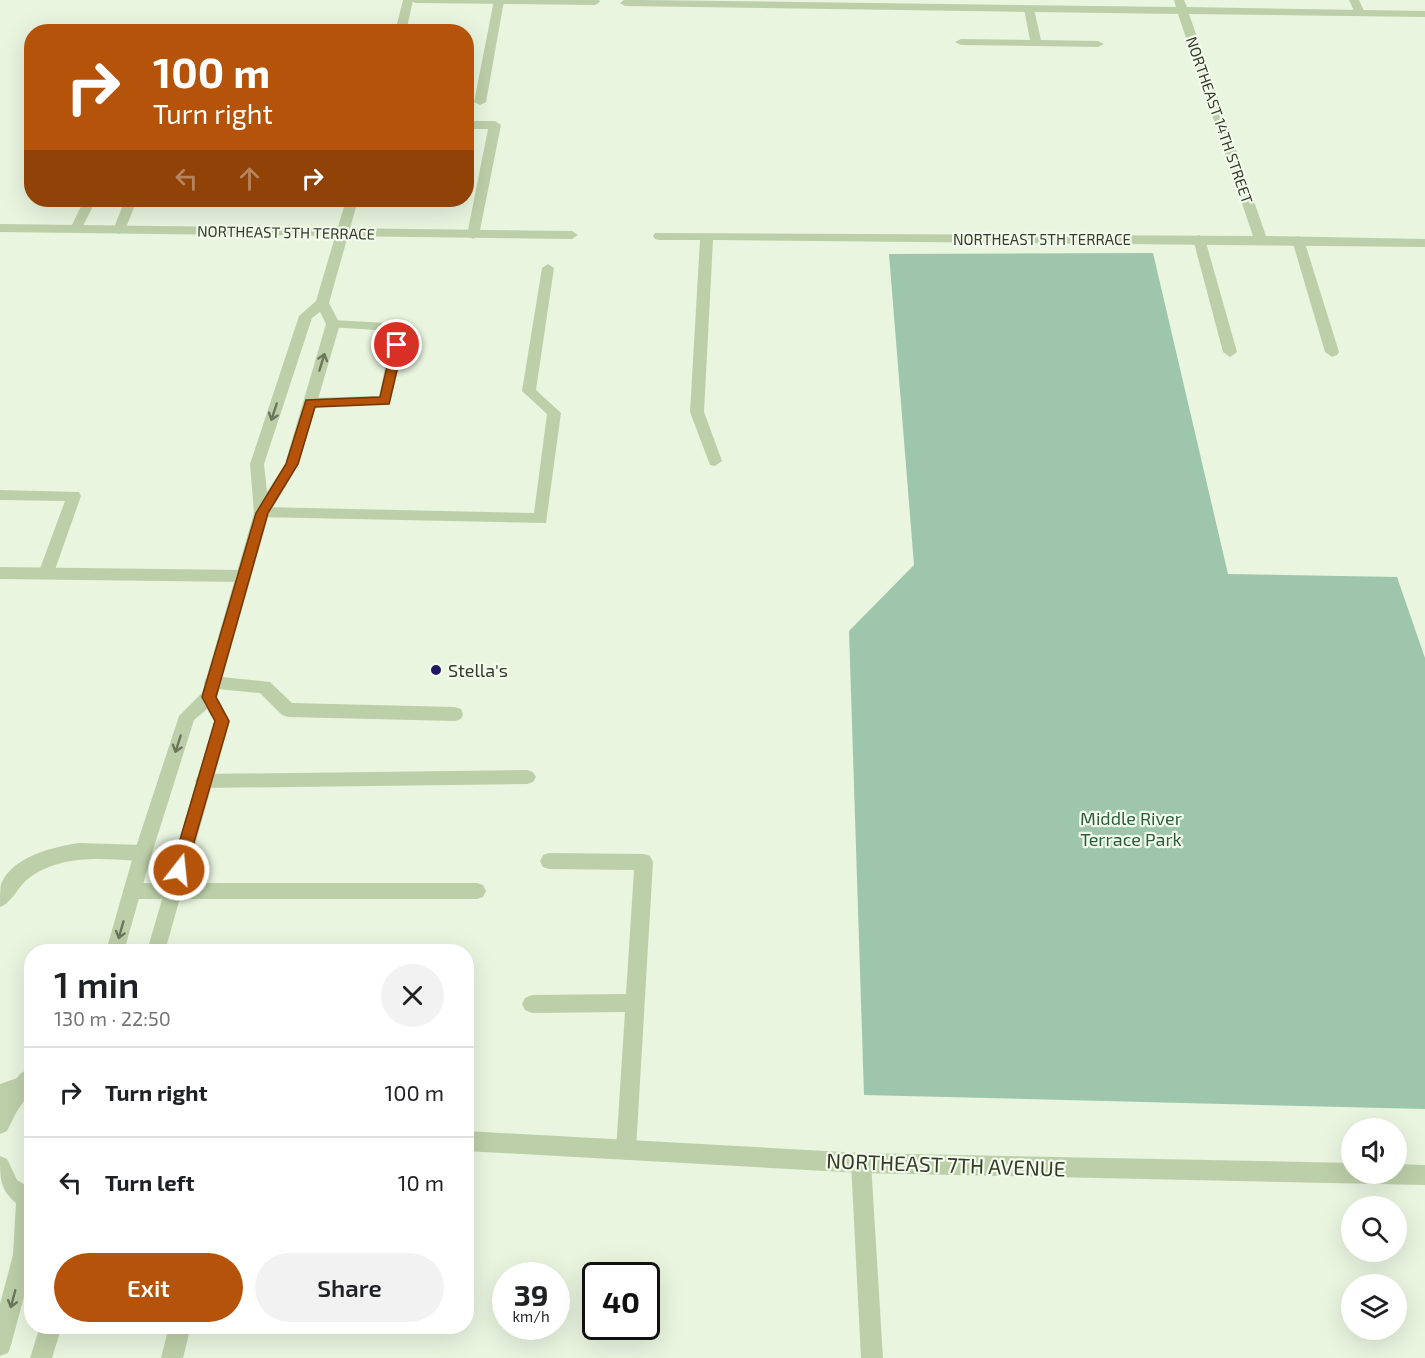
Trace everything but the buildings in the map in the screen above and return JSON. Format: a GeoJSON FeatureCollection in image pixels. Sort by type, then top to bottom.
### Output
{"type":"FeatureCollection","features":[{"type":"Feature","properties":{"kind":"street"},"geometry":{"type":"LineString","coordinates":[[402,24],[408,0]]}},
{"type":"Feature","properties":{"kind":"street"},"geometry":{"type":"LineString","coordinates":[[415,0],[595,2]]}},
{"type":"Feature","properties":{"kind":"street"},"geometry":{"type":"LineString","coordinates":[[1354,0],[1360,13]]}},
{"type":"Feature","properties":{"kind":"street"},"geometry":{"type":"LineString","coordinates":[[480,102],[499,1]]}},
{"type":"Feature","properties":{"kind":"street"},"geometry":{"type":"LineString","coordinates":[[625,3],[736,2],[1029,9],[1181,5],[1425,14]]}},
{"type":"Feature","properties":{"kind":"street","name":"NORTHEAST 14TH STREET"},"geometry":{"type":"LineString","coordinates":[[1181,5],[1261,240]]}},
{"type":"Feature","properties":{"kind":"street"},"geometry":{"type":"LineString","coordinates":[[1029,9],[1036,43]]}},
{"type":"Feature","properties":{"kind":"street"},"geometry":{"type":"LineString","coordinates":[[961,42],[1098,44]]}},
{"type":"Feature","properties":{"kind":"street"},"geometry":{"type":"LineString","coordinates":[[473,235],[495,124],[474,125]]}},
{"type":"Feature","properties":{"kind":"street"},"geometry":{"type":"LineString","coordinates":[[76,229],[87,207]]}},
{"type":"Feature","properties":{"kind":"street"},"geometry":{"type":"LineString","coordinates":[[119,230],[128,207]]}},
{"type":"Feature","properties":{"kind":"street"},"geometry":{"type":"LineString","coordinates":[[262,513],[257,464],[306,316],[322,303],[350,207]]}},
{"type":"Feature","properties":{"kind":"street","name":"NORTHEAST 5TH TERRACE"},"geometry":{"type":"LineString","coordinates":[[0,228],[573,235]]}},
{"type":"Feature","properties":{"kind":"street","name":"NORTHEAST 5TH TERRACE"},"geometry":{"type":"LineString","coordinates":[[659,237],[1199,239],[1425,243]]}},
{"type":"Feature","properties":{"kind":"street"},"geometry":{"type":"LineString","coordinates":[[707,237],[697,412],[715,461]]}},
{"type":"Feature","properties":{"kind":"street"},"geometry":{"type":"LineString","coordinates":[[1199,239],[1230,352]]}},
{"type":"Feature","properties":{"kind":"street"},"geometry":{"type":"LineString","coordinates":[[1298,240],[1332,352]]}},
{"type":"Feature","properties":{"kind":"street"},"geometry":{"type":"LineString","coordinates":[[262,513],[541,519],[554,413],[529,391],[549,268]]}},
{"type":"Feature","properties":{"kind":"street"},"geometry":{"type":"LineString","coordinates":[[117,944],[143,853],[187,716],[211,690],[262,513],[292,464],[333,324],[322,303]]}},
{"type":"Feature","properties":{"kind":"street"},"geometry":{"type":"LineString","coordinates":[[310,403],[385,401],[401,327],[333,324]]}},
{"type":"Feature","properties":{"kind":"street"},"geometry":{"type":"LineString","coordinates":[[0,495],[74,496],[46,574]]}},
{"type":"Feature","properties":{"kind":"street"},"geometry":{"type":"LineString","coordinates":[[0,573],[243,576]]}},
{"type":"Feature","properties":{"kind":"street"},"geometry":{"type":"LineString","coordinates":[[211,690],[264,687],[288,710],[455,714]]}},
{"type":"Feature","properties":{"kind":"street"},"geometry":{"type":"LineString","coordinates":[[158,944],[222,721],[211,690]]}},
{"type":"Feature","properties":{"kind":"street"},"geometry":{"type":"LineString","coordinates":[[204,781],[527,777]]}},
{"type":"Feature","properties":{"kind":"street"},"geometry":{"type":"LineString","coordinates":[[0,899],[20,874],[49,856],[75,850],[143,853]]}},
{"type":"Feature","properties":{"kind":"street"},"geometry":{"type":"LineString","coordinates":[[549,861],[644,862],[626,1150]]}},
{"type":"Feature","properties":{"kind":"street"},"geometry":{"type":"LineString","coordinates":[[132,891],[477,891]]}},
{"type":"Feature","properties":{"kind":"street"},"geometry":{"type":"LineString","coordinates":[[532,1004],[635,1003]]}},
{"type":"Feature","properties":{"kind":"street"},"geometry":{"type":"LineString","coordinates":[[0,1094],[24,1082]]}},
{"type":"Feature","properties":{"kind":"street"},"geometry":{"type":"LineString","coordinates":[[0,1124],[7,1106],[24,1084]]}},
{"type":"Feature","properties":{"kind":"street","name":"NORTHEAST 7TH AVENUE"},"geometry":{"type":"LineString","coordinates":[[474,1141],[861,1163],[1425,1175]]}},
{"type":"Feature","properties":{"kind":"street"},"geometry":{"type":"LineString","coordinates":[[861,1163],[872,1358]]}},
{"type":"Feature","properties":{"kind":"street"},"geometry":{"type":"LineString","coordinates":[[0,1166],[10,1186],[24,1196]]}},
{"type":"Feature","properties":{"kind":"street"},"geometry":{"type":"LineString","coordinates":[[0,1345],[24,1255]]}},
{"type":"Feature","properties":{"kind":"street"},"geometry":{"type":"LineString","coordinates":[[41,1358],[48,1334]]}},
{"type":"Feature","properties":{"kind":"street"},"geometry":{"type":"LineString","coordinates":[[172,1358],[178,1334]]}},
{"type":"Feature","properties":{"kind":"green space","name":"Middle River Terrace Park"},"geometry":{"type":"Polygon","coordinates":[[[1153,253],[1228,574],[1397,577],[1425,658],[1425,1109],[864,1095],[849,631],[914,565],[889,254],[1153,253]]]}},
{"type":"Feature","properties":{"kind":"place","name":"Stella's"},"geometry":{"type":"Point","coordinates":[436,670]}},
{"type":"Feature","properties":{"kind":"route"},"geometry":{"type":"LineString","coordinates":[[179,870],[222,721],[209,697],[262,513],[292,464],[310,403],[385,401],[397,345]]}}]}
